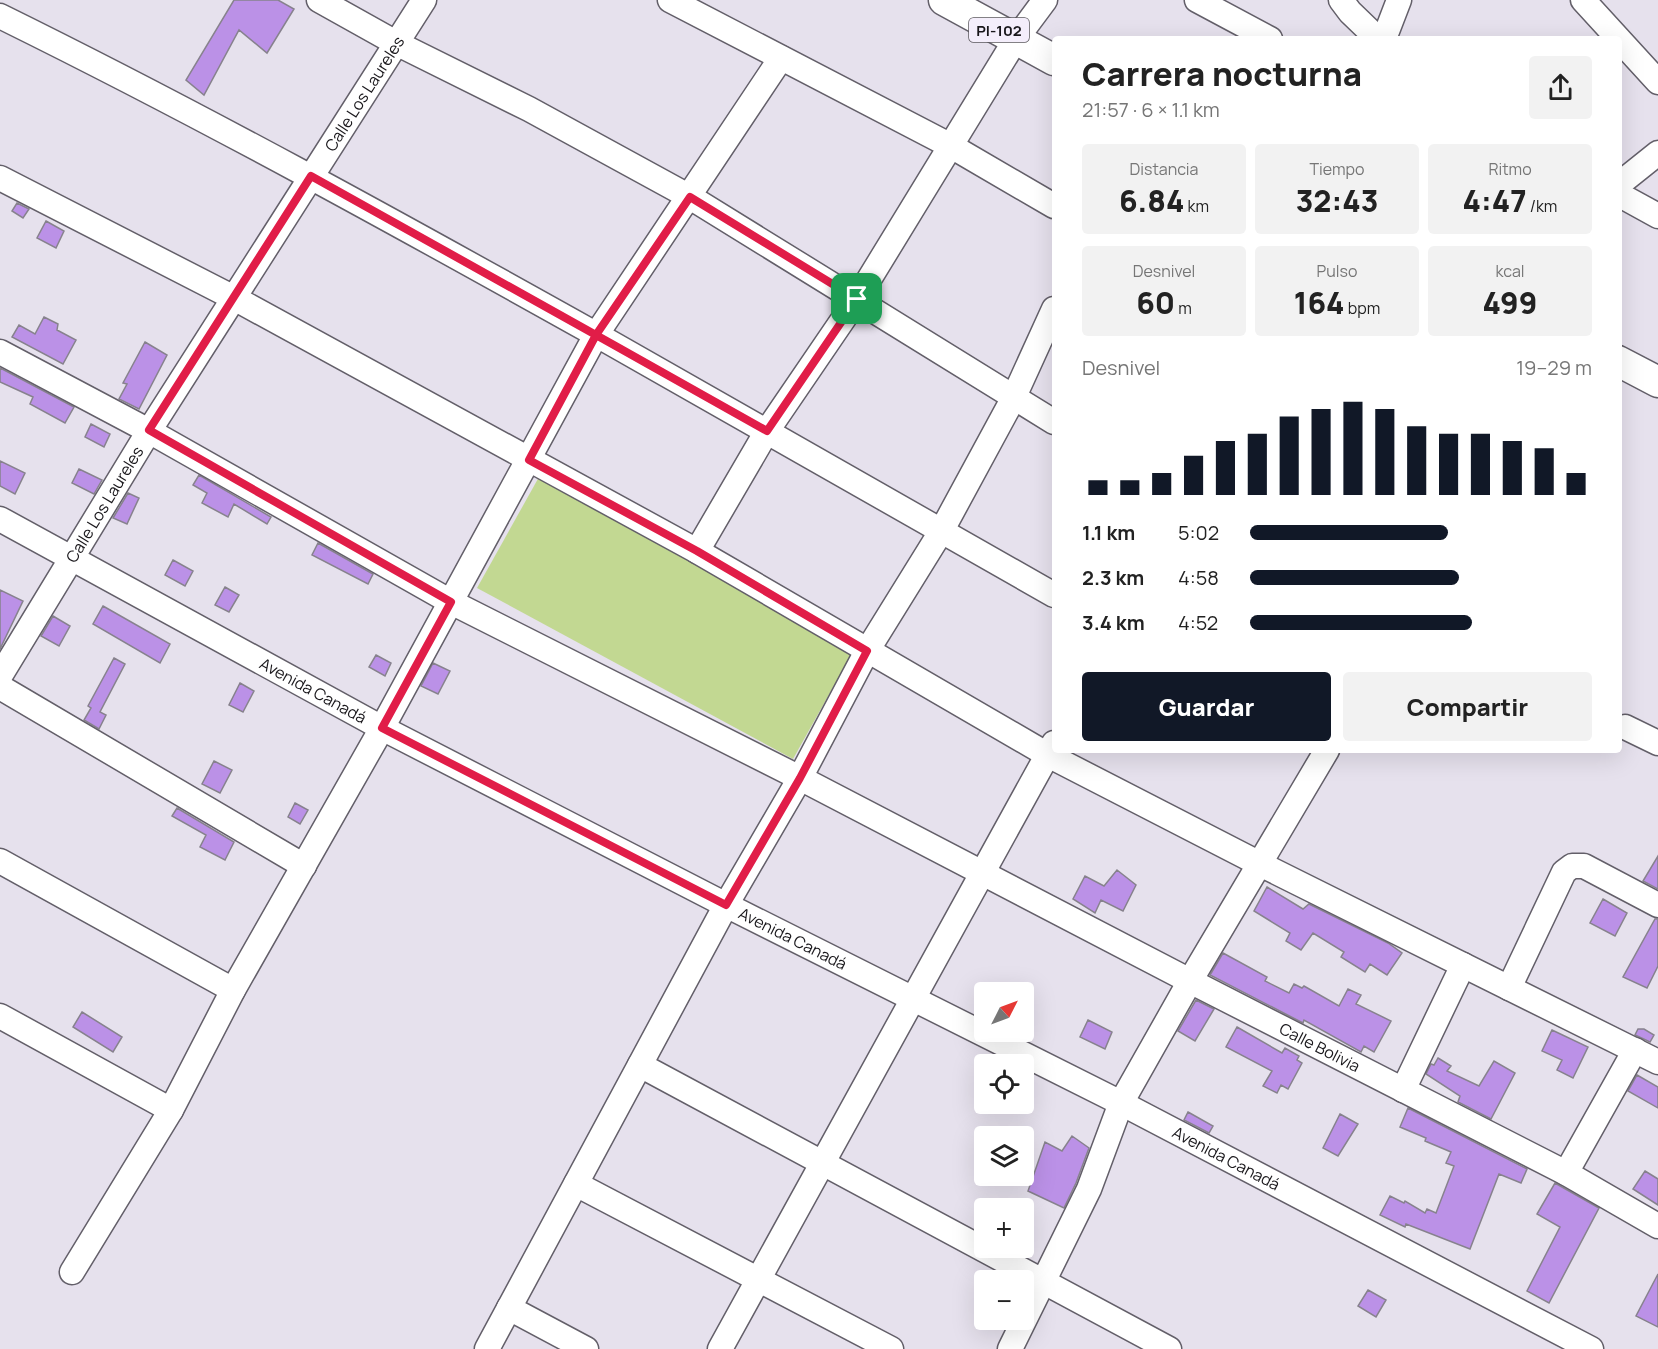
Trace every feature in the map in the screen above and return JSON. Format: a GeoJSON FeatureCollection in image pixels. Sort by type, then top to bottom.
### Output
{"type":"FeatureCollection","features":[{"type":"Feature","properties":{"kind":"main road","name":"PI-102"},"geometry":{"type":"LineString","coordinates":[[944,0],[1052,59]]}},
{"type":"Feature","properties":{"kind":"main road"},"geometry":{"type":"LineString","coordinates":[[1622,363],[1658,382]]}},
{"type":"Feature","properties":{"kind":"street"},"geometry":{"type":"LineString","coordinates":[[319,0],[396,43],[529,110],[690,197],[857,299],[1013,399],[1052,421]]}},
{"type":"Feature","properties":{"kind":"street","name":"Calle Los Laureles"},"geometry":{"type":"LineString","coordinates":[[0,676],[149,430],[424,0]]}},
{"type":"Feature","properties":{"kind":"street"},"geometry":{"type":"LineString","coordinates":[[670,0],[951,146],[1052,205]]}},
{"type":"Feature","properties":{"kind":"street"},"geometry":{"type":"LineString","coordinates":[[697,551],[767,431],[857,299],[1016,39],[1045,0]]}},
{"type":"Feature","properties":{"kind":"street"},"geometry":{"type":"LineString","coordinates":[[1197,0],[1264,36]]}},
{"type":"Feature","properties":{"kind":"street"},"geometry":{"type":"LineString","coordinates":[[1341,0],[1375,36]]}},
{"type":"Feature","properties":{"kind":"street"},"geometry":{"type":"LineString","coordinates":[[1385,36],[1399,0]]}},
{"type":"Feature","properties":{"kind":"street"},"geometry":{"type":"LineString","coordinates":[[1583,0],[1616,36]]}},
{"type":"Feature","properties":{"kind":"street"},"geometry":{"type":"LineString","coordinates":[[0,16],[129,80],[311,176],[767,431],[1052,594]]}},
{"type":"Feature","properties":{"kind":"street"},"geometry":{"type":"LineString","coordinates":[[1622,43],[1658,82]]}},
{"type":"Feature","properties":{"kind":"street"},"geometry":{"type":"LineString","coordinates":[[72,1272],[171,1110],[233,990],[382,728],[596,335],[781,58]]}},
{"type":"Feature","properties":{"kind":"street"},"geometry":{"type":"LineString","coordinates":[[1622,182],[1658,153]]}},
{"type":"Feature","properties":{"kind":"street"},"geometry":{"type":"LineString","coordinates":[[0,178],[234,298],[697,551],[867,651],[1051,749],[720,1349]]}},
{"type":"Feature","properties":{"kind":"street"},"geometry":{"type":"LineString","coordinates":[[1622,196],[1658,216]]}},
{"type":"Feature","properties":{"kind":"street"},"geometry":{"type":"LineString","coordinates":[[487,1349],[726,905],[800,778],[867,651],[942,530],[1013,399],[1052,313]]}},
{"type":"Feature","properties":{"kind":"street","name":"Calle Bolivia"},"geometry":{"type":"LineString","coordinates":[[0,352],[149,430],[451,602],[800,778],[1566,1173],[1658,1226]]}},
{"type":"Feature","properties":{"kind":"street","name":"Avenida Canadá"},"geometry":{"type":"LineString","coordinates":[[0,519],[382,728],[726,905],[1121,1103],[1591,1349]]}},
{"type":"Feature","properties":{"kind":"street"},"geometry":{"type":"LineString","coordinates":[[0,687],[304,866]]}},
{"type":"Feature","properties":{"kind":"street"},"geometry":{"type":"LineString","coordinates":[[1625,727],[1658,743]]}},
{"type":"Feature","properties":{"kind":"street"},"geometry":{"type":"LineString","coordinates":[[1058,753],[1260,864],[1658,1062]]}},
{"type":"Feature","properties":{"kind":"street"},"geometry":{"type":"LineString","coordinates":[[1010,1349],[1089,1188],[1121,1103],[1190,981],[1326,753]]}},
{"type":"Feature","properties":{"kind":"street"},"geometry":{"type":"LineString","coordinates":[[0,861],[233,990]]}},
{"type":"Feature","properties":{"kind":"street"},"geometry":{"type":"LineString","coordinates":[[1509,987],[1564,872],[1572,866],[1584,866],[1658,905]]}},
{"type":"Feature","properties":{"kind":"street"},"geometry":{"type":"LineString","coordinates":[[1402,1089],[1463,965]]}},
{"type":"Feature","properties":{"kind":"street"},"geometry":{"type":"LineString","coordinates":[[0,1016],[171,1110]]}},
{"type":"Feature","properties":{"kind":"street"},"geometry":{"type":"LineString","coordinates":[[1566,1173],[1635,1050]]}},
{"type":"Feature","properties":{"kind":"street"},"geometry":{"type":"LineString","coordinates":[[640,1065],[1169,1349]]}},
{"type":"Feature","properties":{"kind":"street"},"geometry":{"type":"LineString","coordinates":[[576,1184],[891,1349]]}},
{"type":"Feature","properties":{"kind":"street"},"geometry":{"type":"LineString","coordinates":[[509,1308],[586,1349]]}},
{"type":"Feature","properties":{"kind":"green space"},"geometry":{"type":"Polygon","coordinates":[[[539,477],[855,648],[793,759],[477,588],[539,477]]]}},
{"type":"Feature","properties":{"kind":"building"},"geometry":{"type":"Polygon","coordinates":[[[234,0],[278,0],[294,9],[267,53],[239,30],[204,95],[186,80],[234,0]]]}},
{"type":"Feature","properties":{"kind":"building"},"geometry":{"type":"Polygon","coordinates":[[[17,203],[29,209],[23,218],[12,211],[17,203]]]}},
{"type":"Feature","properties":{"kind":"building"},"geometry":{"type":"Polygon","coordinates":[[[46,221],[64,231],[56,248],[37,238],[46,221]]]}},
{"type":"Feature","properties":{"kind":"building"},"geometry":{"type":"Polygon","coordinates":[[[44,317],[58,324],[57,330],[76,340],[63,364],[12,337],[19,325],[35,334],[44,317]]]}},
{"type":"Feature","properties":{"kind":"building"},"geometry":{"type":"Polygon","coordinates":[[[145,342],[167,355],[139,409],[119,399],[127,384],[123,383],[145,342]]]}},
{"type":"Feature","properties":{"kind":"building"},"geometry":{"type":"Polygon","coordinates":[[[0,368],[74,407],[65,423],[30,404],[33,397],[0,382],[0,368]]]}},
{"type":"Feature","properties":{"kind":"building"},"geometry":{"type":"Polygon","coordinates":[[[91,424],[110,434],[104,447],[85,437],[91,424]]]}},
{"type":"Feature","properties":{"kind":"building"},"geometry":{"type":"Polygon","coordinates":[[[0,461],[25,473],[15,494],[0,486],[0,461]]]}},
{"type":"Feature","properties":{"kind":"building"},"geometry":{"type":"Polygon","coordinates":[[[79,469],[102,480],[94,494],[72,483],[79,469]]]}},
{"type":"Feature","properties":{"kind":"building"},"geometry":{"type":"Polygon","coordinates":[[[199,475],[271,517],[267,524],[234,504],[228,517],[202,503],[207,493],[193,485],[199,475]]]}},
{"type":"Feature","properties":{"kind":"building"},"geometry":{"type":"Polygon","coordinates":[[[128,493],[139,498],[127,524],[113,518],[128,493]]]}},
{"type":"Feature","properties":{"kind":"building"},"geometry":{"type":"Polygon","coordinates":[[[318,543],[373,574],[368,584],[312,555],[318,543]]]}},
{"type":"Feature","properties":{"kind":"building"},"geometry":{"type":"Polygon","coordinates":[[[173,560],[193,571],[185,586],[165,575],[173,560]]]}},
{"type":"Feature","properties":{"kind":"building"},"geometry":{"type":"Polygon","coordinates":[[[225,587],[239,595],[229,612],[215,605],[225,587]]]}},
{"type":"Feature","properties":{"kind":"building"},"geometry":{"type":"Polygon","coordinates":[[[0,590],[23,601],[0,649],[0,590]]]}},
{"type":"Feature","properties":{"kind":"building"},"geometry":{"type":"Polygon","coordinates":[[[103,606],[170,644],[160,663],[93,624],[103,606]]]}},
{"type":"Feature","properties":{"kind":"building"},"geometry":{"type":"Polygon","coordinates":[[[53,616],[70,626],[59,646],[41,636],[53,616]]]}},
{"type":"Feature","properties":{"kind":"building"},"geometry":{"type":"Polygon","coordinates":[[[376,655],[391,663],[385,676],[369,667],[376,655]]]}},
{"type":"Feature","properties":{"kind":"building"},"geometry":{"type":"Polygon","coordinates":[[[114,658],[125,664],[100,712],[106,715],[99,729],[84,720],[91,708],[88,706],[114,658]]]}},
{"type":"Feature","properties":{"kind":"building"},"geometry":{"type":"Polygon","coordinates":[[[433,663],[450,671],[438,694],[421,686],[433,663]]]}},
{"type":"Feature","properties":{"kind":"building"},"geometry":{"type":"Polygon","coordinates":[[[240,683],[254,691],[243,712],[229,705],[240,683]]]}},
{"type":"Feature","properties":{"kind":"building"},"geometry":{"type":"Polygon","coordinates":[[[214,761],[232,770],[220,793],[202,784],[214,761]]]}},
{"type":"Feature","properties":{"kind":"building"},"geometry":{"type":"Polygon","coordinates":[[[295,803],[308,810],[300,824],[288,817],[295,803]]]}},
{"type":"Feature","properties":{"kind":"building"},"geometry":{"type":"Polygon","coordinates":[[[177,808],[234,842],[225,860],[200,847],[206,835],[172,816],[177,808]]]}},
{"type":"Feature","properties":{"kind":"building"},"geometry":{"type":"Polygon","coordinates":[[[1658,856],[1658,889],[1643,881],[1658,856]]]}},
{"type":"Feature","properties":{"kind":"building"},"geometry":{"type":"Polygon","coordinates":[[[1117,870],[1136,885],[1123,911],[1101,900],[1095,913],[1073,899],[1085,876],[1104,886],[1117,870]]]}},
{"type":"Feature","properties":{"kind":"building"},"geometry":{"type":"Polygon","coordinates":[[[1267,887],[1303,909],[1309,904],[1388,943],[1402,953],[1387,975],[1370,964],[1365,972],[1341,957],[1344,952],[1313,933],[1301,950],[1286,941],[1290,933],[1254,911],[1267,887]]]}},
{"type":"Feature","properties":{"kind":"building"},"geometry":{"type":"Polygon","coordinates":[[[1603,899],[1627,913],[1615,936],[1590,923],[1603,899]]]}},
{"type":"Feature","properties":{"kind":"building"},"geometry":{"type":"Polygon","coordinates":[[[1655,919],[1658,919],[1658,966],[1647,988],[1623,977],[1655,919]]]}},
{"type":"Feature","properties":{"kind":"building"},"geometry":{"type":"Polygon","coordinates":[[[1223,953],[1267,977],[1265,981],[1289,993],[1294,984],[1302,988],[1304,986],[1339,1006],[1348,989],[1361,995],[1356,1004],[1391,1021],[1374,1052],[1364,1046],[1361,1052],[1304,1020],[1303,1023],[1210,975],[1223,953]]]}},
{"type":"Feature","properties":{"kind":"building"},"geometry":{"type":"Polygon","coordinates":[[[1196,1000],[1214,1009],[1195,1041],[1178,1031],[1196,1000]]]}},
{"type":"Feature","properties":{"kind":"building"},"geometry":{"type":"Polygon","coordinates":[[[82,1012],[122,1037],[113,1052],[73,1027],[82,1012]]]}},
{"type":"Feature","properties":{"kind":"building"},"geometry":{"type":"Polygon","coordinates":[[[1088,1020],[1112,1032],[1105,1049],[1080,1037],[1088,1020]]]}},
{"type":"Feature","properties":{"kind":"building"},"geometry":{"type":"Polygon","coordinates":[[[1237,1027],[1282,1053],[1285,1048],[1299,1056],[1297,1060],[1302,1063],[1288,1089],[1281,1085],[1277,1093],[1263,1086],[1272,1071],[1226,1047],[1237,1027]]]}},
{"type":"Feature","properties":{"kind":"building"},"geometry":{"type":"Polygon","coordinates":[[[1638,1029],[1644,1029],[1654,1035],[1650,1042],[1635,1035],[1638,1029]]]}},
{"type":"Feature","properties":{"kind":"building"},"geometry":{"type":"Polygon","coordinates":[[[1552,1030],[1588,1047],[1573,1078],[1557,1070],[1562,1060],[1542,1051],[1552,1030]]]}},
{"type":"Feature","properties":{"kind":"building"},"geometry":{"type":"Polygon","coordinates":[[[1438,1058],[1451,1066],[1447,1071],[1479,1086],[1494,1061],[1515,1073],[1491,1119],[1458,1102],[1460,1096],[1426,1074],[1431,1064],[1434,1065],[1438,1058]]]}},
{"type":"Feature","properties":{"kind":"building"},"geometry":{"type":"Polygon","coordinates":[[[1637,1075],[1658,1087],[1658,1108],[1628,1091],[1637,1075]]]}},
{"type":"Feature","properties":{"kind":"building"},"geometry":{"type":"Polygon","coordinates":[[[1408,1108],[1527,1169],[1521,1183],[1499,1174],[1470,1249],[1406,1224],[1405,1227],[1380,1215],[1390,1196],[1404,1203],[1405,1201],[1425,1213],[1427,1209],[1436,1213],[1454,1166],[1446,1163],[1451,1152],[1400,1127],[1408,1108]]]}},
{"type":"Feature","properties":{"kind":"building"},"geometry":{"type":"Polygon","coordinates":[[[1188,1112],[1213,1126],[1209,1133],[1184,1120],[1188,1112]]]}},
{"type":"Feature","properties":{"kind":"building"},"geometry":{"type":"Polygon","coordinates":[[[1340,1114],[1358,1124],[1338,1156],[1323,1148],[1340,1114]]]}},
{"type":"Feature","properties":{"kind":"building"},"geometry":{"type":"Polygon","coordinates":[[[1072,1136],[1089,1148],[1064,1208],[1028,1191],[1030,1186],[1034,1186],[1034,1174],[1045,1142],[1062,1151],[1072,1136]]]}},
{"type":"Feature","properties":{"kind":"building"},"geometry":{"type":"Polygon","coordinates":[[[1645,1171],[1658,1179],[1658,1205],[1633,1189],[1645,1171]]]}},
{"type":"Feature","properties":{"kind":"building"},"geometry":{"type":"Polygon","coordinates":[[[1555,1183],[1599,1208],[1549,1303],[1527,1291],[1560,1227],[1537,1214],[1555,1183]]]}},
{"type":"Feature","properties":{"kind":"building"},"geometry":{"type":"Polygon","coordinates":[[[1658,1274],[1658,1327],[1636,1316],[1658,1274]]]}},
{"type":"Feature","properties":{"kind":"building"},"geometry":{"type":"Polygon","coordinates":[[[1368,1290],[1386,1300],[1376,1317],[1358,1306],[1368,1290]]]}},
{"type":"Feature","properties":{"kind":"route"},"geometry":{"type":"LineString","coordinates":[[857,299],[690,197],[596,335],[529,460],[697,551],[867,651],[800,778],[726,905],[382,728],[451,602],[149,430],[311,176],[440,247],[596,335],[767,431],[857,299]]}}]}
